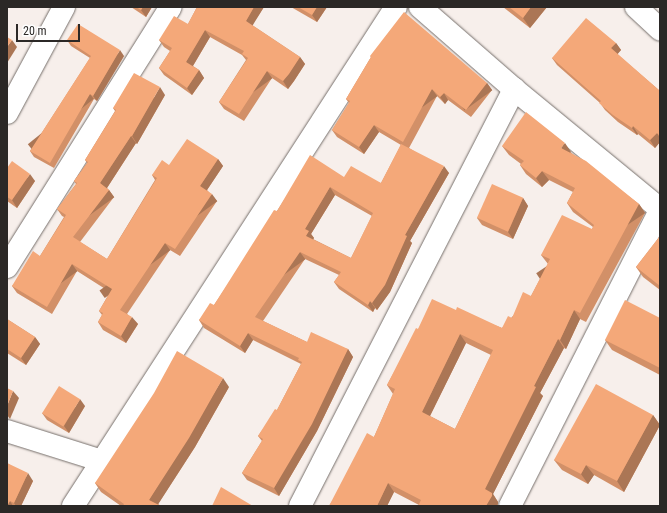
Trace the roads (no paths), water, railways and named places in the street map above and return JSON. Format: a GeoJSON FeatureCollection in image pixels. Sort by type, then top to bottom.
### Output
{"type":"FeatureCollection","features":[{"type":"Feature","properties":{"kind":"street"},"geometry":{"type":"LineString","coordinates":[[7,113],[64,7]]}},
{"type":"Feature","properties":{"kind":"street"},"geometry":{"type":"LineString","coordinates":[[7,266],[171,7]]}},
{"type":"Feature","properties":{"kind":"street"},"geometry":{"type":"LineString","coordinates":[[73,506],[396,7]]}},
{"type":"Feature","properties":{"kind":"street"},"geometry":{"type":"LineString","coordinates":[[420,7],[514,89],[660,209],[510,506]]}},
{"type":"Feature","properties":{"kind":"street"},"geometry":{"type":"LineString","coordinates":[[636,7],[660,28]]}},
{"type":"Feature","properties":{"kind":"street"},"geometry":{"type":"LineString","coordinates":[[300,506],[514,89]]}},
{"type":"Feature","properties":{"kind":"street"},"geometry":{"type":"LineString","coordinates":[[7,431],[102,461]]}}]}
